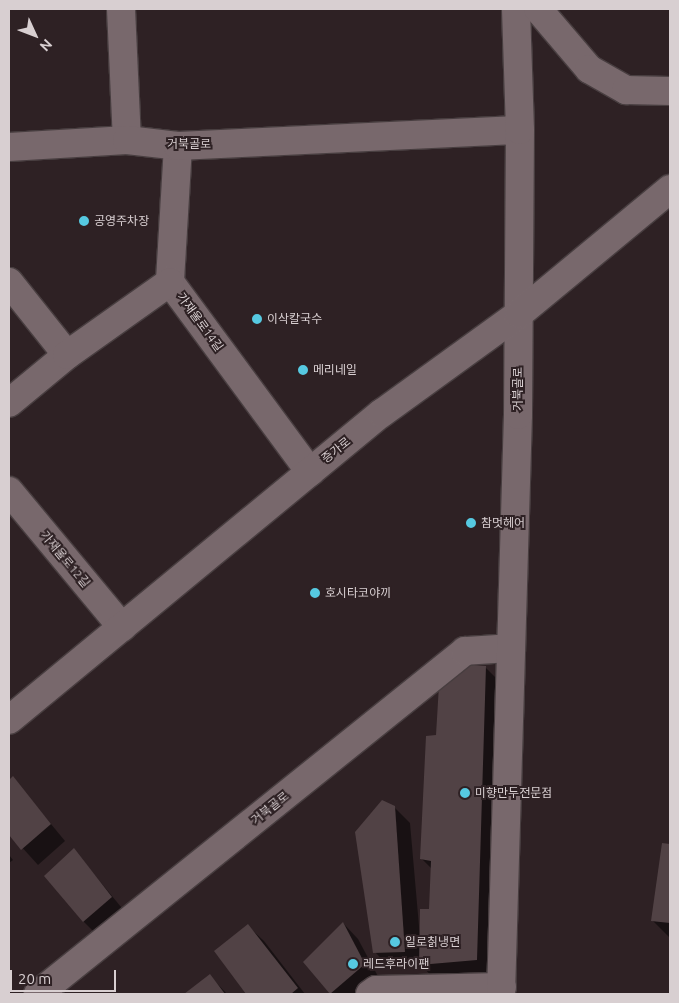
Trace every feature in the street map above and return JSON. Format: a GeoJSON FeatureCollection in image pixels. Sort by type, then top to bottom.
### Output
{"type":"FeatureCollection","features":[{"type":"Feature","properties":{"kind":"street"},"geometry":{"type":"LineString","coordinates":[[121,9],[127,140]]}},
{"type":"Feature","properties":{"kind":"street","name":"거북골로"},"geometry":{"type":"LineString","coordinates":[[370,994],[376,990],[502,991],[519,314],[520,130],[516,9]]}},
{"type":"Feature","properties":{"kind":"street"},"geometry":{"type":"LineString","coordinates":[[538,9],[589,69],[626,90],[670,91]]}},
{"type":"Feature","properties":{"kind":"street","name":"거북골로"},"geometry":{"type":"LineString","coordinates":[[9,147],[127,140],[178,146],[520,130]]}},
{"type":"Feature","properties":{"kind":"street","name":"가재울로14길"},"geometry":{"type":"LineString","coordinates":[[178,146],[170,282],[310,472]]}},
{"type":"Feature","properties":{"kind":"street","name":"증가로"},"geometry":{"type":"LineString","coordinates":[[9,720],[382,413],[519,314],[670,189]]}},
{"type":"Feature","properties":{"kind":"street"},"geometry":{"type":"LineString","coordinates":[[9,282],[68,355]]}},
{"type":"Feature","properties":{"kind":"street"},"geometry":{"type":"LineString","coordinates":[[9,403],[68,355],[170,282]]}},
{"type":"Feature","properties":{"kind":"street","name":"가재울로12길"},"geometry":{"type":"LineString","coordinates":[[9,491],[122,627]]}},
{"type":"Feature","properties":{"kind":"street","name":"거북골로"},"geometry":{"type":"LineString","coordinates":[[38,994],[466,651],[511,648]]}},
{"type":"Feature","properties":{"kind":"building"},"geometry":{"type":"Polygon","coordinates":[[[460,664],[486,666],[477,960],[419,965],[420,909],[429,909],[431,861],[420,859],[426,736],[436,735],[439,685],[460,664]]]}},
{"type":"Feature","properties":{"kind":"building"},"geometry":{"type":"Polygon","coordinates":[[[13,776],[51,824],[21,850],[9,835],[9,780],[13,776]]]}},
{"type":"Feature","properties":{"kind":"building"},"geometry":{"type":"Polygon","coordinates":[[[382,800],[395,806],[405,952],[373,953],[355,832],[382,800]]]}},
{"type":"Feature","properties":{"kind":"building"},"geometry":{"type":"Polygon","coordinates":[[[662,843],[670,844],[670,923],[651,921],[662,843]]]}},
{"type":"Feature","properties":{"kind":"building"},"geometry":{"type":"Polygon","coordinates":[[[74,848],[112,897],[83,922],[44,876],[74,848]]]}},
{"type":"Feature","properties":{"kind":"building"},"geometry":{"type":"Polygon","coordinates":[[[343,922],[365,964],[330,994],[303,962],[343,922]]]}},
{"type":"Feature","properties":{"kind":"building"},"geometry":{"type":"Polygon","coordinates":[[[248,924],[298,988],[291,994],[246,994],[214,951],[248,924]]]}},
{"type":"Feature","properties":{"kind":"building"},"geometry":{"type":"Polygon","coordinates":[[[210,974],[225,994],[184,994],[210,974]]]}},
{"type":"Feature","properties":{"kind":"place","name":"공영주차장"},"geometry":{"type":"Point","coordinates":[84,221]}},
{"type":"Feature","properties":{"kind":"place","name":"이삭칼국수"},"geometry":{"type":"Point","coordinates":[257,319]}},
{"type":"Feature","properties":{"kind":"place","name":"메리네일"},"geometry":{"type":"Point","coordinates":[303,370]}},
{"type":"Feature","properties":{"kind":"place","name":"참멋헤어"},"geometry":{"type":"Point","coordinates":[471,523]}},
{"type":"Feature","properties":{"kind":"place","name":"호시타코야끼"},"geometry":{"type":"Point","coordinates":[315,593]}},
{"type":"Feature","properties":{"kind":"place","name":"미향만두전문점"},"geometry":{"type":"Point","coordinates":[465,793]}},
{"type":"Feature","properties":{"kind":"place","name":"일로칡냉면"},"geometry":{"type":"Point","coordinates":[395,942]}},
{"type":"Feature","properties":{"kind":"place","name":"레드후라이팬"},"geometry":{"type":"Point","coordinates":[353,964]}}]}
